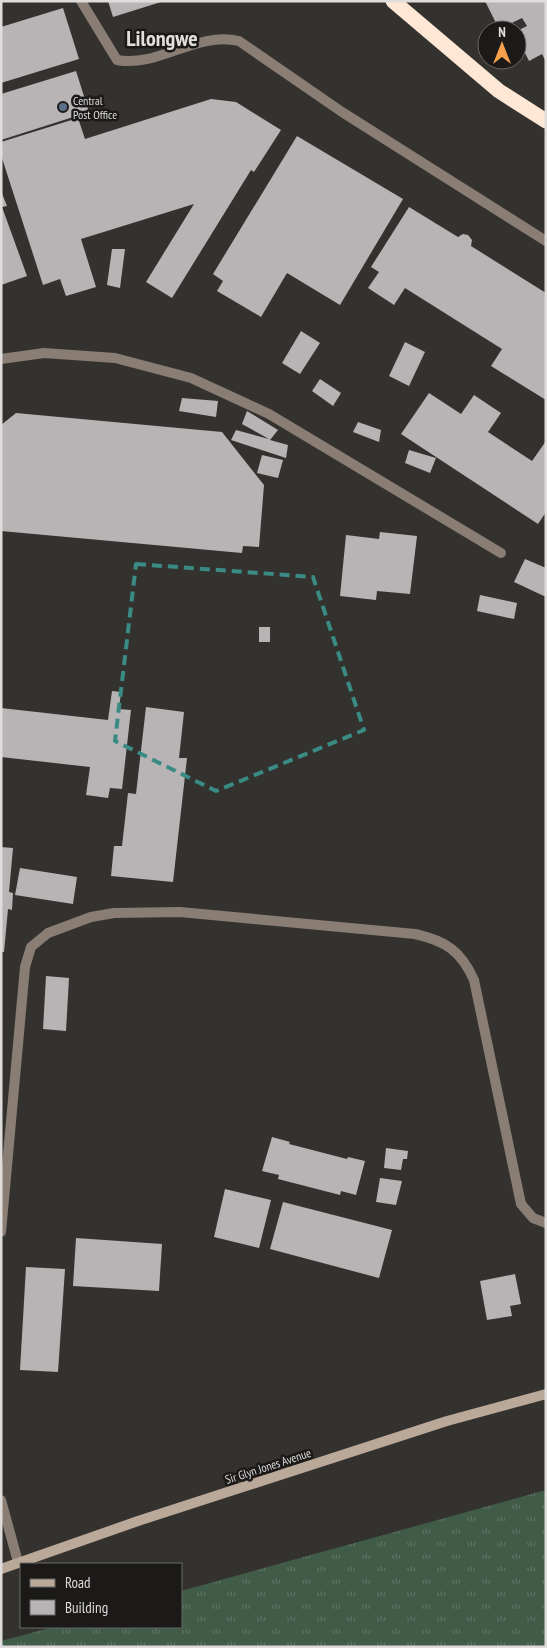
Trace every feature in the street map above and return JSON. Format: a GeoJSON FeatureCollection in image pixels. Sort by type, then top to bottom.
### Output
{"type":"FeatureCollection","features":[{"type":"Feature","properties":{"kind":"highway"},"geometry":{"type":"LineString","coordinates":[[393,1],[499,91],[546,121]]}},
{"type":"Feature","properties":{"kind":"main road","name":"Sir Glyn Jones Avenue"},"geometry":{"type":"LineString","coordinates":[[1,1569],[447,1421],[546,1394]]}},
{"type":"Feature","properties":{"kind":"lane"},"geometry":{"type":"LineString","coordinates":[[81,1],[117,60],[132,62],[210,39],[224,37],[239,41],[342,112],[546,241]]}},
{"type":"Feature","properties":{"kind":"lane"},"geometry":{"type":"LineString","coordinates":[[1,359],[44,353],[115,358],[191,378],[269,414],[501,552]]}},
{"type":"Feature","properties":{"kind":"lane"},"geometry":{"type":"LineString","coordinates":[[1,1232],[25,967],[31,947],[48,933],[91,917],[180,912],[415,934],[436,939],[453,950],[466,964],[474,980],[521,1204],[534,1218],[546,1223]]}},
{"type":"Feature","properties":{"kind":"lane"},"geometry":{"type":"LineString","coordinates":[[1,1500],[18,1562]]}},
{"type":"Feature","properties":{"kind":"highlighted area"},"geometry":{"type":"Polygon","coordinates":[[[136,564],[313,577],[364,730],[216,791],[115,741],[136,564]]]}},
{"type":"Feature","properties":{"kind":"green space"},"geometry":{"type":"Polygon","coordinates":[[[546,1490],[546,1647],[1,1647],[1,1641],[49,1628],[182,1628],[182,1591],[546,1490]]]}},
{"type":"Feature","properties":{"kind":"building"},"geometry":{"type":"Polygon","coordinates":[[[108,1],[161,1],[161,2],[113,17],[108,1]]]}},
{"type":"Feature","properties":{"kind":"building"},"geometry":{"type":"Polygon","coordinates":[[[485,1],[546,1],[546,62],[542,54],[529,61],[527,57],[527,20],[522,18],[518,20],[494,20],[485,1]]]}},
{"type":"Feature","properties":{"kind":"building"},"geometry":{"type":"Polygon","coordinates":[[[63,8],[79,59],[1,83],[1,27],[63,8]]]}},
{"type":"Feature","properties":{"kind":"building"},"geometry":{"type":"Polygon","coordinates":[[[76,71],[89,112],[1,140],[1,94],[76,71]]]}},
{"type":"Feature","properties":{"kind":"building"},"geometry":{"type":"Polygon","coordinates":[[[211,99],[236,102],[281,130],[254,172],[251,170],[172,298],[146,282],[194,204],[81,239],[96,287],[66,296],[60,279],[43,285],[1,155],[1,142],[78,118],[85,139],[211,99]]]}},
{"type":"Feature","properties":{"kind":"building"},"geometry":{"type":"Polygon","coordinates":[[[297,136],[403,199],[340,305],[287,273],[261,317],[217,291],[223,281],[213,274],[297,136]]]}},
{"type":"Feature","properties":{"kind":"building"},"geometry":{"type":"Polygon","coordinates":[[[1,191],[7,206],[2,207],[27,276],[1,285],[1,191]]]}},
{"type":"Feature","properties":{"kind":"building"},"geometry":{"type":"Polygon","coordinates":[[[409,207],[458,237],[463,234],[468,235],[472,240],[471,246],[546,293],[546,400],[491,366],[502,349],[405,288],[394,305],[368,288],[379,272],[371,267],[409,207]]]}},
{"type":"Feature","properties":{"kind":"building"},"geometry":{"type":"Polygon","coordinates":[[[112,249],[125,249],[120,288],[107,285],[112,249]]]}},
{"type":"Feature","properties":{"kind":"building"},"geometry":{"type":"Polygon","coordinates":[[[301,331],[320,343],[300,374],[282,363],[301,331]]]}},
{"type":"Feature","properties":{"kind":"building"},"geometry":{"type":"Polygon","coordinates":[[[405,342],[425,352],[409,386],[389,376],[405,342]]]}},
{"type":"Feature","properties":{"kind":"building"},"geometry":{"type":"Polygon","coordinates":[[[320,379],[341,393],[333,406],[312,391],[320,379]]]}},
{"type":"Feature","properties":{"kind":"building"},"geometry":{"type":"Polygon","coordinates":[[[429,393],[461,414],[474,395],[501,413],[488,432],[532,461],[546,441],[546,512],[538,524],[401,434],[429,393]]]}},
{"type":"Feature","properties":{"kind":"building"},"geometry":{"type":"Polygon","coordinates":[[[182,398],[218,401],[216,417],[179,411],[182,398]]]}},
{"type":"Feature","properties":{"kind":"building"},"geometry":{"type":"Polygon","coordinates":[[[247,411],[278,430],[270,440],[288,445],[286,458],[231,440],[236,430],[269,439],[242,424],[247,411]]]}},
{"type":"Feature","properties":{"kind":"building"},"geometry":{"type":"Polygon","coordinates":[[[16,413],[222,432],[264,485],[259,547],[243,546],[242,553],[1,531],[1,425],[16,413]]]}},
{"type":"Feature","properties":{"kind":"building"},"geometry":{"type":"Polygon","coordinates":[[[358,422],[381,430],[379,442],[353,432],[358,422]]]}},
{"type":"Feature","properties":{"kind":"building"},"geometry":{"type":"Polygon","coordinates":[[[409,450],[436,458],[430,473],[405,463],[409,450]]]}},
{"type":"Feature","properties":{"kind":"building"},"geometry":{"type":"Polygon","coordinates":[[[262,455],[283,460],[278,478],[257,473],[262,455]]]}},
{"type":"Feature","properties":{"kind":"building"},"geometry":{"type":"Polygon","coordinates":[[[380,532],[417,536],[410,594],[377,591],[376,600],[340,596],[346,535],[379,539],[380,532]]]}},
{"type":"Feature","properties":{"kind":"building"},"geometry":{"type":"Polygon","coordinates":[[[525,559],[546,568],[546,597],[514,582],[525,559]]]}},
{"type":"Feature","properties":{"kind":"building"},"geometry":{"type":"Polygon","coordinates":[[[480,595],[517,603],[514,619],[477,611],[480,595]]]}},
{"type":"Feature","properties":{"kind":"building"},"geometry":{"type":"Polygon","coordinates":[[[259,627],[270,627],[270,642],[259,642],[259,627]]]}},
{"type":"Feature","properties":{"kind":"building"},"geometry":{"type":"Polygon","coordinates":[[[112,691],[121,692],[119,709],[131,710],[122,789],[110,788],[108,798],[86,795],[90,767],[1,757],[1,708],[108,720],[112,691]]]}},
{"type":"Feature","properties":{"kind":"building"},"geometry":{"type":"Polygon","coordinates":[[[146,707],[184,712],[179,758],[187,758],[173,882],[111,876],[114,846],[122,846],[128,793],[136,794],[146,707]]]}},
{"type":"Feature","properties":{"kind":"building"},"geometry":{"type":"Polygon","coordinates":[[[1,847],[13,848],[9,892],[13,893],[12,910],[8,909],[4,952],[1,952],[1,847]]]}},
{"type":"Feature","properties":{"kind":"building"},"geometry":{"type":"Polygon","coordinates":[[[20,868],[77,877],[73,904],[15,895],[20,868]]]}},
{"type":"Feature","properties":{"kind":"building"},"geometry":{"type":"Polygon","coordinates":[[[46,976],[69,978],[66,1031],[43,1029],[46,976]]]}},
{"type":"Feature","properties":{"kind":"building"},"geometry":{"type":"Polygon","coordinates":[[[272,1137],[290,1142],[289,1144],[347,1159],[348,1157],[365,1161],[356,1195],[341,1191],[340,1195],[278,1179],[279,1175],[262,1171],[272,1137]]]}},
{"type":"Feature","properties":{"kind":"building"},"geometry":{"type":"Polygon","coordinates":[[[386,1148],[408,1151],[407,1159],[403,1159],[401,1170],[384,1168],[386,1148]]]}},
{"type":"Feature","properties":{"kind":"building"},"geometry":{"type":"Polygon","coordinates":[[[380,1178],[402,1181],[396,1205],[376,1202],[380,1178]]]}},
{"type":"Feature","properties":{"kind":"building"},"geometry":{"type":"Polygon","coordinates":[[[225,1189],[271,1200],[259,1248],[214,1237],[225,1189]]]}},
{"type":"Feature","properties":{"kind":"building"},"geometry":{"type":"Polygon","coordinates":[[[283,1202],[392,1230],[379,1278],[270,1249],[283,1202]]]}},
{"type":"Feature","properties":{"kind":"building"},"geometry":{"type":"Polygon","coordinates":[[[76,1238],[162,1244],[159,1291],[73,1286],[76,1238]]]}},
{"type":"Feature","properties":{"kind":"building"},"geometry":{"type":"Polygon","coordinates":[[[26,1267],[65,1269],[58,1372],[20,1370],[26,1267]]]}},
{"type":"Feature","properties":{"kind":"building"},"geometry":{"type":"Polygon","coordinates":[[[515,1274],[521,1304],[510,1306],[512,1316],[487,1320],[480,1281],[515,1274]]]}},
{"type":"Feature","properties":{"kind":"place","name":"Central Post Office"},"geometry":{"type":"Point","coordinates":[63,107]}},
{"type":"Feature","properties":{"kind":"district","name":"Lilongwe"},"geometry":{"type":"Point","coordinates":[162,38]}}]}
